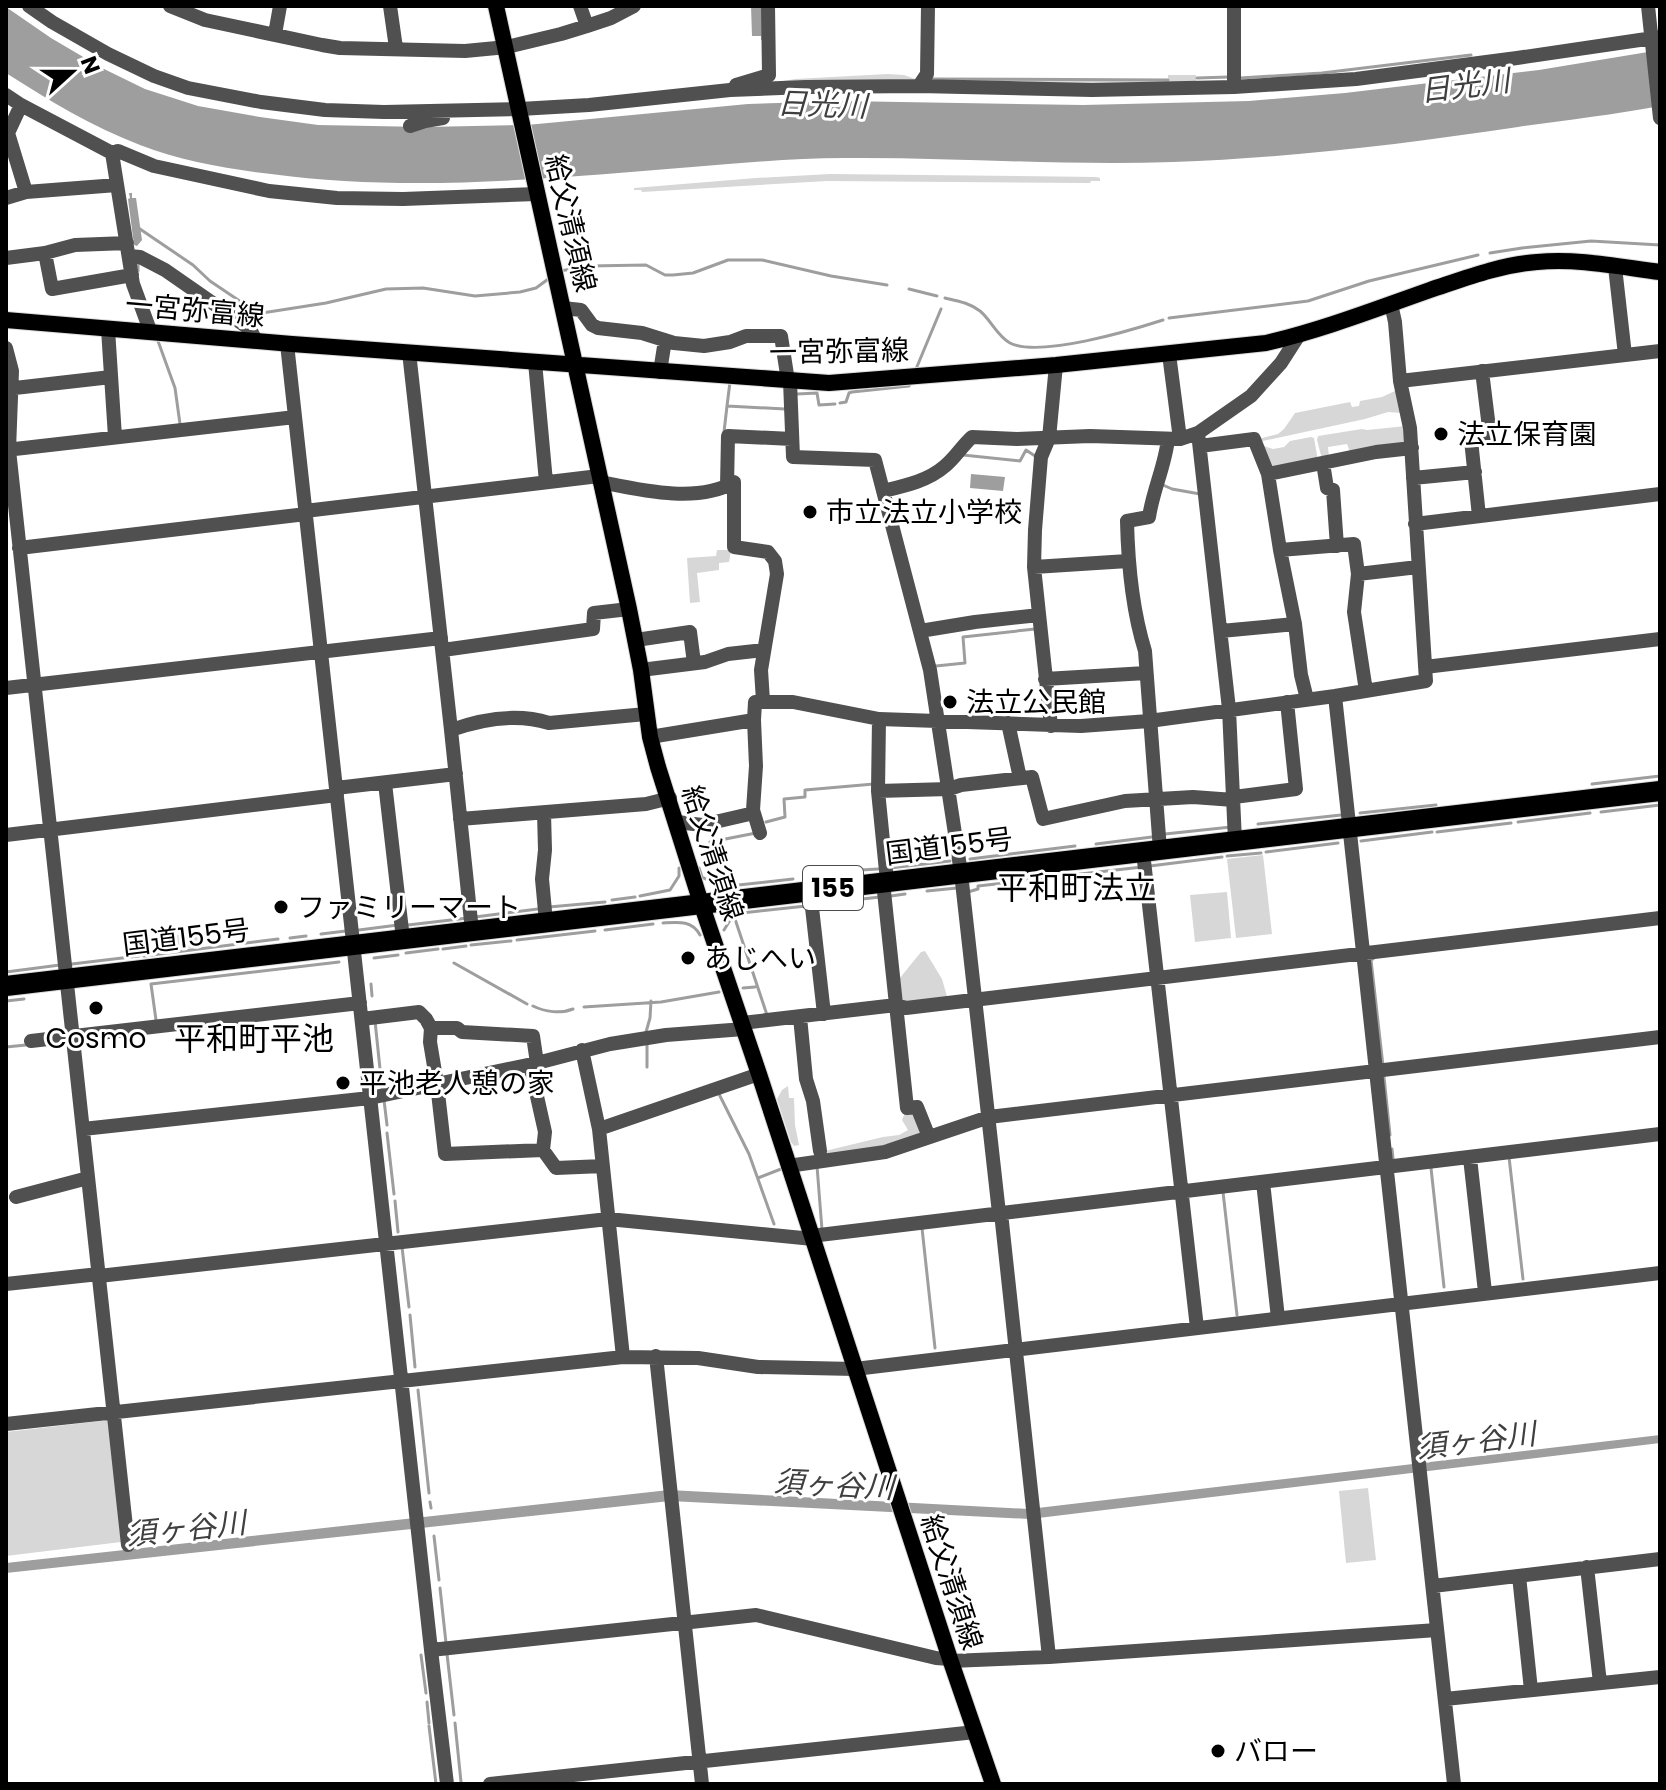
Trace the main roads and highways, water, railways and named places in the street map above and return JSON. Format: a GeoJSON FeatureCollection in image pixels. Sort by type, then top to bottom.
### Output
{"type":"FeatureCollection","features":[{"type":"Feature","properties":{"kind":"highway","name":"国道155号"},"geometry":{"type":"LineString","coordinates":[[6,986],[1660,791]]}},
{"type":"Feature","properties":{"kind":"main road","name":"給父清須線"},"geometry":{"type":"LineString","coordinates":[[496,6],[636,640],[650,737],[701,903],[993,1784]]}},
{"type":"Feature","properties":{"kind":"main road","name":"一宮弥富線"},"geometry":{"type":"LineString","coordinates":[[6,320],[287,344],[829,383],[1056,365],[1266,343],[1299,335],[1502,266],[1556,261],[1660,272]]}},
{"type":"Feature","properties":{"kind":"water"},"geometry":{"type":"Polygon","coordinates":[[[751,6],[765,6],[766,40],[761,40],[761,36],[752,36],[751,6]]]}},
{"type":"Feature","properties":{"kind":"water","name":"日光川"},"geometry":{"type":"Polygon","coordinates":[[[6,7],[51,38],[145,89],[198,106],[318,125],[527,125],[748,104],[842,101],[1083,105],[1249,101],[1539,70],[1660,50],[1660,106],[1389,144],[1216,160],[1091,163],[825,158],[482,182],[324,180],[238,170],[172,156],[122,138],[71,112],[6,73],[6,7]]]}},
{"type":"Feature","properties":{"kind":"water"},"geometry":{"type":"Polygon","coordinates":[[[129,193],[136,198],[142,240],[137,246],[134,245],[129,193]]]}},
{"type":"Feature","properties":{"kind":"water"},"geometry":{"type":"Polygon","coordinates":[[[971,474],[1005,477],[1003,491],[970,488],[971,474]]]}},
{"type":"Feature","properties":{"kind":"water"},"geometry":{"type":"Polygon","coordinates":[[[1660,1435],[1660,1443],[1030,1519],[670,1501],[6,1573],[6,1563],[669,1490],[1029,1509],[1660,1435]]]}},
{"type":"Feature","properties":{"kind":"waterway","name":"日光川"},"geometry":{"type":"LineString","coordinates":[[1240,78],[1322,73],[1471,55]]}},
{"type":"Feature","properties":{"kind":"waterway"},"geometry":{"type":"LineString","coordinates":[[1197,78],[1229,77]]}},
{"type":"Feature","properties":{"kind":"waterway"},"geometry":{"type":"LineString","coordinates":[[932,79],[1168,80]]}},
{"type":"Feature","properties":{"kind":"waterway"},"geometry":{"type":"LineString","coordinates":[[137,227],[193,265],[210,281],[262,313],[386,289],[423,288],[475,296],[520,292],[536,288],[551,277]]}},
{"type":"Feature","properties":{"kind":"waterway"},"geometry":{"type":"LineString","coordinates":[[1490,253],[1591,241],[1660,245]]}},
{"type":"Feature","properties":{"kind":"waterway"},"geometry":{"type":"LineString","coordinates":[[1169,318],[1308,301],[1369,281],[1478,255]]}},
{"type":"Feature","properties":{"kind":"waterway"},"geometry":{"type":"LineString","coordinates":[[560,271],[589,266],[646,265],[665,275],[673,275],[693,273],[728,260],[762,260],[887,285]]}},
{"type":"Feature","properties":{"kind":"waterway"},"geometry":{"type":"LineString","coordinates":[[138,264],[138,271]]}},
{"type":"Feature","properties":{"kind":"waterway"},"geometry":{"type":"LineString","coordinates":[[909,289],[937,296]]}},
{"type":"Feature","properties":{"kind":"waterway"},"geometry":{"type":"LineString","coordinates":[[945,298],[976,308],[1005,340],[1024,347],[1086,341],[1163,320]]}},
{"type":"Feature","properties":{"kind":"waterway"},"geometry":{"type":"LineString","coordinates":[[916,369],[941,309]]}},
{"type":"Feature","properties":{"kind":"waterway"},"geometry":{"type":"LineString","coordinates":[[158,341],[175,388],[180,424]]}},
{"type":"Feature","properties":{"kind":"waterway"},"geometry":{"type":"LineString","coordinates":[[727,406],[730,382]]}},
{"type":"Feature","properties":{"kind":"waterway"},"geometry":{"type":"LineString","coordinates":[[840,403],[846,402],[852,392],[910,384]]}},
{"type":"Feature","properties":{"kind":"waterway"},"geometry":{"type":"LineString","coordinates":[[797,394],[817,393],[819,405],[835,404]]}},
{"type":"Feature","properties":{"kind":"waterway"},"geometry":{"type":"LineString","coordinates":[[724,432],[727,406],[785,409]]}},
{"type":"Feature","properties":{"kind":"waterway"},"geometry":{"type":"LineString","coordinates":[[963,455],[1020,461],[1026,450],[1035,456]]}},
{"type":"Feature","properties":{"kind":"waterway"},"geometry":{"type":"LineString","coordinates":[[1163,485],[1200,494]]}},
{"type":"Feature","properties":{"kind":"waterway"},"geometry":{"type":"LineString","coordinates":[[936,666],[965,663],[963,637],[1035,629]]}},
{"type":"Feature","properties":{"kind":"waterway"},"geometry":{"type":"LineString","coordinates":[[1592,784],[1660,776]]}},
{"type":"Feature","properties":{"kind":"waterway"},"geometry":{"type":"LineString","coordinates":[[766,822],[785,817],[784,799],[805,797],[805,790],[874,784]]}},
{"type":"Feature","properties":{"kind":"waterway"},"geometry":{"type":"LineString","coordinates":[[1360,813],[1436,805]]}},
{"type":"Feature","properties":{"kind":"waterway"},"geometry":{"type":"LineString","coordinates":[[1601,812],[1660,805]]}},
{"type":"Feature","properties":{"kind":"waterway"},"geometry":{"type":"LineString","coordinates":[[1518,822],[1590,813]]}},
{"type":"Feature","properties":{"kind":"waterway"},"geometry":{"type":"LineString","coordinates":[[1258,824],[1341,815]]}},
{"type":"Feature","properties":{"kind":"waterway"},"geometry":{"type":"LineString","coordinates":[[1437,832],[1511,823]]}},
{"type":"Feature","properties":{"kind":"waterway"},"geometry":{"type":"LineString","coordinates":[[1165,834],[1231,827]]}},
{"type":"Feature","properties":{"kind":"waterway"},"geometry":{"type":"LineString","coordinates":[[1361,841],[1432,832]]}},
{"type":"Feature","properties":{"kind":"waterway"},"geometry":{"type":"LineString","coordinates":[[725,885],[710,842],[756,833]]}},
{"type":"Feature","properties":{"kind":"waterway"},"geometry":{"type":"LineString","coordinates":[[1096,844],[1152,837]]}},
{"type":"Feature","properties":{"kind":"waterway"},"geometry":{"type":"LineString","coordinates":[[1266,852],[1338,843]]}},
{"type":"Feature","properties":{"kind":"waterway"},"geometry":{"type":"LineString","coordinates":[[970,859],[1075,846]]}},
{"type":"Feature","properties":{"kind":"waterway"},"geometry":{"type":"LineString","coordinates":[[1227,856],[1261,853]]}},
{"type":"Feature","properties":{"kind":"waterway"},"geometry":{"type":"LineString","coordinates":[[1150,866],[1222,857]]}},
{"type":"Feature","properties":{"kind":"waterway"},"geometry":{"type":"LineString","coordinates":[[890,868],[950,861]]}},
{"type":"Feature","properties":{"kind":"waterway"},"geometry":{"type":"LineString","coordinates":[[1028,880],[1142,867]]}},
{"type":"Feature","properties":{"kind":"waterway"},"geometry":{"type":"LineString","coordinates":[[640,896],[670,890],[679,876],[679,868]]}},
{"type":"Feature","properties":{"kind":"waterway"},"geometry":{"type":"LineString","coordinates":[[699,868],[702,877],[720,887],[793,879]]}},
{"type":"Feature","properties":{"kind":"waterway"},"geometry":{"type":"LineString","coordinates":[[861,870],[878,869]]}},
{"type":"Feature","properties":{"kind":"waterway"},"geometry":{"type":"LineString","coordinates":[[968,892],[978,889],[978,886],[1023,881]]}},
{"type":"Feature","properties":{"kind":"waterway"},"geometry":{"type":"LineString","coordinates":[[927,891],[957,888]]}},
{"type":"Feature","properties":{"kind":"waterway"},"geometry":{"type":"LineString","coordinates":[[891,896],[905,894]]}},
{"type":"Feature","properties":{"kind":"waterway"},"geometry":{"type":"LineString","coordinates":[[612,900],[635,897]]}},
{"type":"Feature","properties":{"kind":"waterway"},"geometry":{"type":"LineString","coordinates":[[817,904],[880,897]]}},
{"type":"Feature","properties":{"kind":"waterway"},"geometry":{"type":"LineString","coordinates":[[549,907],[605,902]]}},
{"type":"Feature","properties":{"kind":"waterway"},"geometry":{"type":"LineString","coordinates":[[742,913],[806,906]]}},
{"type":"Feature","properties":{"kind":"waterway"},"geometry":{"type":"LineString","coordinates":[[475,917],[538,909]]}},
{"type":"Feature","properties":{"kind":"waterway"},"geometry":{"type":"LineString","coordinates":[[734,916],[767,1015]]}},
{"type":"Feature","properties":{"kind":"waterway"},"geometry":{"type":"LineString","coordinates":[[724,930],[732,917]]}},
{"type":"Feature","properties":{"kind":"waterway"},"geometry":{"type":"LineString","coordinates":[[408,925],[468,918]]}},
{"type":"Feature","properties":{"kind":"waterway"},"geometry":{"type":"LineString","coordinates":[[663,923],[689,924],[700,935]]}},
{"type":"Feature","properties":{"kind":"waterway"},"geometry":{"type":"LineString","coordinates":[[605,930],[653,924]]}},
{"type":"Feature","properties":{"kind":"waterway"},"geometry":{"type":"LineString","coordinates":[[359,930],[398,925]]}},
{"type":"Feature","properties":{"kind":"waterway"},"geometry":{"type":"LineString","coordinates":[[321,934],[346,931]]}},
{"type":"Feature","properties":{"kind":"waterway"},"geometry":{"type":"LineString","coordinates":[[517,940],[595,931]]}},
{"type":"Feature","properties":{"kind":"waterway"},"geometry":{"type":"LineString","coordinates":[[290,938],[306,936]]}},
{"type":"Feature","properties":{"kind":"waterway"},"geometry":{"type":"LineString","coordinates":[[144,956],[278,939]]}},
{"type":"Feature","properties":{"kind":"waterway"},"geometry":{"type":"LineString","coordinates":[[471,945],[511,941]]}},
{"type":"Feature","properties":{"kind":"waterway"},"geometry":{"type":"LineString","coordinates":[[443,949],[466,946]]}},
{"type":"Feature","properties":{"kind":"waterway"},"geometry":{"type":"LineString","coordinates":[[406,953],[438,949]]}},
{"type":"Feature","properties":{"kind":"waterway"},"geometry":{"type":"LineString","coordinates":[[374,958],[398,955]]}},
{"type":"Feature","properties":{"kind":"waterway"},"geometry":{"type":"LineString","coordinates":[[72,964],[139,956]]}},
{"type":"Feature","properties":{"kind":"waterway"},"geometry":{"type":"LineString","coordinates":[[1373,959],[1383,1066]]}},
{"type":"Feature","properties":{"kind":"waterway"},"geometry":{"type":"LineString","coordinates":[[156,1020],[151,984],[339,962]]}},
{"type":"Feature","properties":{"kind":"waterway"},"geometry":{"type":"LineString","coordinates":[[454,963],[527,1004]]}},
{"type":"Feature","properties":{"kind":"waterway"},"geometry":{"type":"LineString","coordinates":[[6,972],[60,965]]}},
{"type":"Feature","properties":{"kind":"waterway"},"geometry":{"type":"LineString","coordinates":[[371,984],[372,996]]}},
{"type":"Feature","properties":{"kind":"waterway"},"geometry":{"type":"LineString","coordinates":[[743,988],[755,987]]}},
{"type":"Feature","properties":{"kind":"waterway"},"geometry":{"type":"LineString","coordinates":[[584,1007],[661,1002],[719,992]]}},
{"type":"Feature","properties":{"kind":"waterway"},"geometry":{"type":"LineString","coordinates":[[6,1001],[24,999]]}},
{"type":"Feature","properties":{"kind":"waterway"},"geometry":{"type":"LineString","coordinates":[[646,1032],[651,1001]]}},
{"type":"Feature","properties":{"kind":"waterway"},"geometry":{"type":"LineString","coordinates":[[533,1006],[553,1012],[573,1009]]}},
{"type":"Feature","properties":{"kind":"waterway"},"geometry":{"type":"LineString","coordinates":[[375,1021],[382,1088]]}},
{"type":"Feature","properties":{"kind":"waterway"},"geometry":{"type":"LineString","coordinates":[[6,1047],[26,1045]]}},
{"type":"Feature","properties":{"kind":"waterway"},"geometry":{"type":"LineString","coordinates":[[647,1045],[647,1067]]}},
{"type":"Feature","properties":{"kind":"waterway"},"geometry":{"type":"LineString","coordinates":[[1384,1077],[1390,1135]]}},
{"type":"Feature","properties":{"kind":"waterway"},"geometry":{"type":"LineString","coordinates":[[718,1092],[749,1154],[774,1224]]}},
{"type":"Feature","properties":{"kind":"waterway"},"geometry":{"type":"LineString","coordinates":[[384,1100],[387,1125]]}},
{"type":"Feature","properties":{"kind":"waterway"},"geometry":{"type":"LineString","coordinates":[[387,1133],[394,1194]]}},
{"type":"Feature","properties":{"kind":"waterway"},"geometry":{"type":"LineString","coordinates":[[1392,1149],[1393,1159]]}},
{"type":"Feature","properties":{"kind":"waterway"},"geometry":{"type":"LineString","coordinates":[[1509,1157],[1523,1279]]}},
{"type":"Feature","properties":{"kind":"waterway"},"geometry":{"type":"LineString","coordinates":[[817,1166],[822,1230]]}},
{"type":"Feature","properties":{"kind":"waterway"},"geometry":{"type":"LineString","coordinates":[[1431,1168],[1444,1287]]}},
{"type":"Feature","properties":{"kind":"waterway"},"geometry":{"type":"LineString","coordinates":[[758,1178],[781,1169]]}},
{"type":"Feature","properties":{"kind":"waterway"},"geometry":{"type":"LineString","coordinates":[[1223,1192],[1237,1315]]}},
{"type":"Feature","properties":{"kind":"waterway"},"geometry":{"type":"LineString","coordinates":[[395,1201],[398,1232]]}},
{"type":"Feature","properties":{"kind":"waterway"},"geometry":{"type":"LineString","coordinates":[[922,1228],[935,1348]]}},
{"type":"Feature","properties":{"kind":"waterway"},"geometry":{"type":"LineString","coordinates":[[402,1247],[409,1307]]}},
{"type":"Feature","properties":{"kind":"waterway"},"geometry":{"type":"LineString","coordinates":[[410,1315],[415,1367]]}},
{"type":"Feature","properties":{"kind":"waterway"},"geometry":{"type":"LineString","coordinates":[[418,1390],[429,1493]]}},
{"type":"Feature","properties":{"kind":"waterway"},"geometry":{"type":"LineString","coordinates":[[430,1502],[431,1508]]}},
{"type":"Feature","properties":{"kind":"waterway"},"geometry":{"type":"LineString","coordinates":[[434,1536],[439,1580]]}},
{"type":"Feature","properties":{"kind":"waterway"},"geometry":{"type":"LineString","coordinates":[[440,1588],[446,1643]]}},
{"type":"Feature","properties":{"kind":"waterway"},"geometry":{"type":"LineString","coordinates":[[447,1654],[454,1715]]}},
{"type":"Feature","properties":{"kind":"waterway"},"geometry":{"type":"LineString","coordinates":[[421,1655],[426,1693]]}},
{"type":"Feature","properties":{"kind":"waterway"},"geometry":{"type":"LineString","coordinates":[[427,1702],[429,1723]]}},
{"type":"Feature","properties":{"kind":"waterway"},"geometry":{"type":"LineString","coordinates":[[455,1723],[461,1782]]}},
{"type":"Feature","properties":{"kind":"waterway"},"geometry":{"type":"LineString","coordinates":[[429,1726],[436,1784]]}},
{"type":"Feature","properties":{"kind":"place","name":"法立保育園"},"geometry":{"type":"Point","coordinates":[1441,434]}},
{"type":"Feature","properties":{"kind":"place","name":"市立法立小学校"},"geometry":{"type":"Point","coordinates":[810,512]}},
{"type":"Feature","properties":{"kind":"place","name":"法立公民館"},"geometry":{"type":"Point","coordinates":[950,702]}},
{"type":"Feature","properties":{"kind":"place","name":"ファミリーマート"},"geometry":{"type":"Point","coordinates":[281,907]}},
{"type":"Feature","properties":{"kind":"place","name":"あじへい"},"geometry":{"type":"Point","coordinates":[688,958]}},
{"type":"Feature","properties":{"kind":"place","name":"Cosmo"},"geometry":{"type":"Point","coordinates":[96,1008]}},
{"type":"Feature","properties":{"kind":"place","name":"平池老人憩の家"},"geometry":{"type":"Point","coordinates":[343,1083]}},
{"type":"Feature","properties":{"kind":"place","name":"バロー"},"geometry":{"type":"Point","coordinates":[1218,1751]}},
{"type":"Feature","properties":{"kind":"district","name":"平和町法立"},"geometry":{"type":"Point","coordinates":[1076,888]}},
{"type":"Feature","properties":{"kind":"district","name":"平和町平池"},"geometry":{"type":"Point","coordinates":[254,1039]}},
{"type":"Feature","properties":{"kind":"water label","name":"須ヶ谷川"},"geometry":{"type":"Point","coordinates":[1476,1441]}},
{"type":"Feature","properties":{"kind":"water label","name":"須ヶ谷川"},"geometry":{"type":"Point","coordinates":[834,1485]}},
{"type":"Feature","properties":{"kind":"water label","name":"須ヶ谷川"},"geometry":{"type":"Point","coordinates":[186,1529]}}]}
